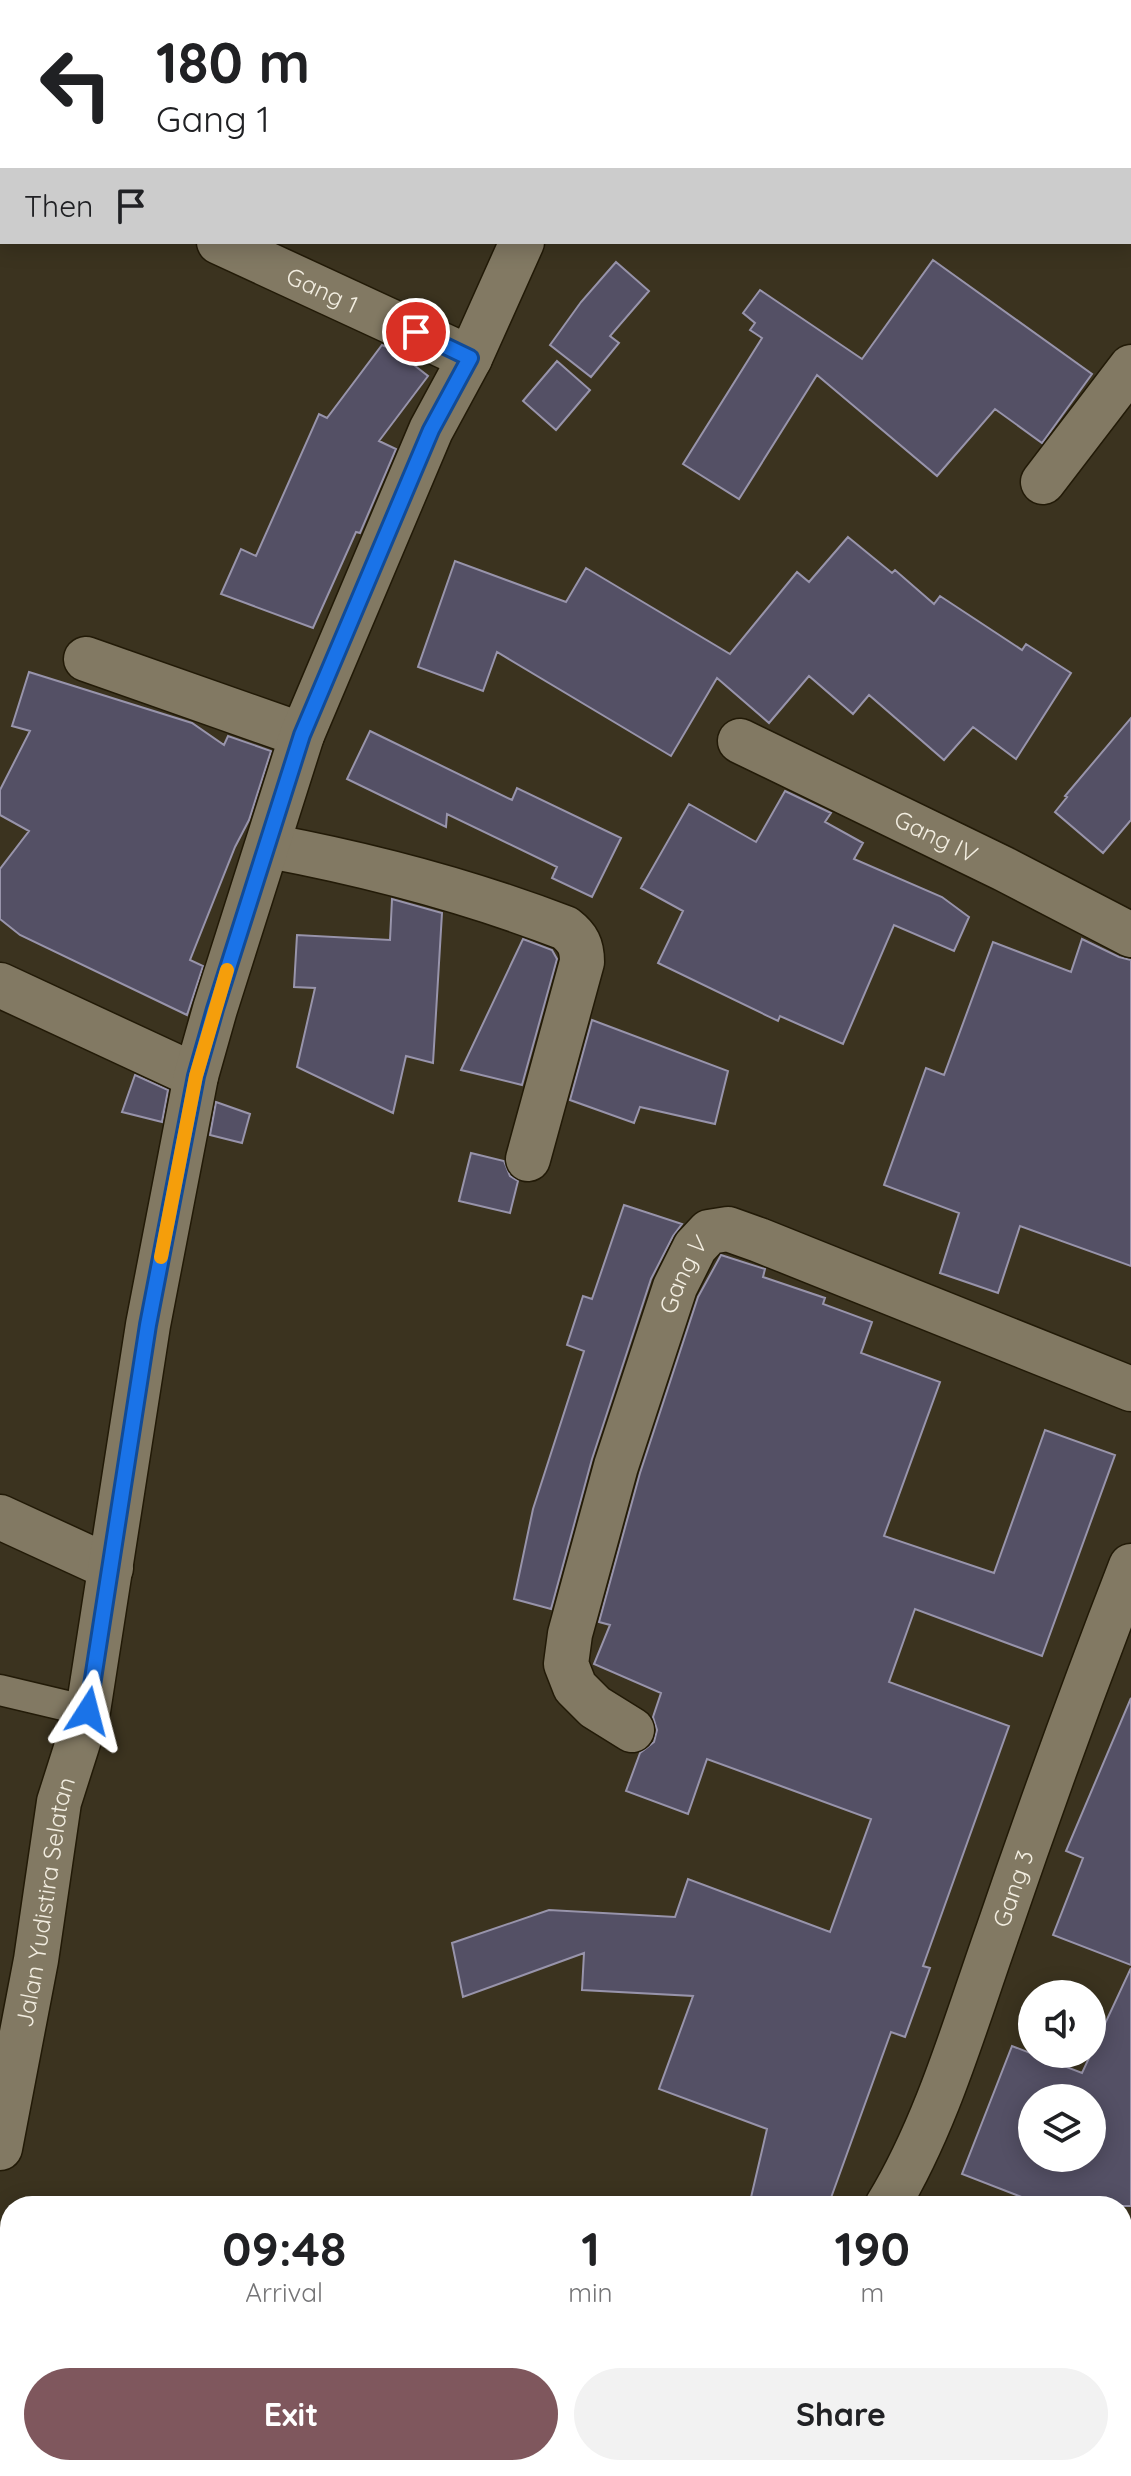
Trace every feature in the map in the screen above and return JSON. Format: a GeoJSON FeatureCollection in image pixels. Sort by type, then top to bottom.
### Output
{"type":"FeatureCollection","features":[{"type":"Feature","properties":{"kind":"street","name":"Gang 1"},"geometry":{"type":"LineString","coordinates":[[223,244],[470,358]]}},
{"type":"Feature","properties":{"kind":"street","name":"Jalan Yudistira Selatan"},"geometry":{"type":"LineString","coordinates":[[0,2148],[36,1960],[59,1802],[88,1711],[148,1325],[196,1076],[302,735],[431,430],[470,358],[521,244]]}},
{"type":"Feature","properties":{"kind":"street"},"geometry":{"type":"LineString","coordinates":[[1043,482],[1131,367]]}},
{"type":"Feature","properties":{"kind":"street"},"geometry":{"type":"LineString","coordinates":[[86,659],[302,735]]}},
{"type":"Feature","properties":{"kind":"street","name":"Gang IV"},"geometry":{"type":"LineString","coordinates":[[740,741],[1004,869],[1131,935]]}},
{"type":"Feature","properties":{"kind":"street"},"geometry":{"type":"LineString","coordinates":[[269,846],[359,863],[460,892],[565,928],[578,940],[582,962],[528,1159]]}},
{"type":"Feature","properties":{"kind":"street"},"geometry":{"type":"LineString","coordinates":[[0,985],[196,1076]]}},
{"type":"Feature","properties":{"kind":"street","name":"Gang V"},"geometry":{"type":"LineString","coordinates":[[632,1730],[595,1707],[575,1687],[566,1664],[570,1634],[616,1466],[670,1301],[695,1247],[709,1232],[728,1229],[772,1244],[1131,1389]]}},
{"type":"Feature","properties":{"kind":"street"},"geometry":{"type":"LineString","coordinates":[[0,1517],[111,1568]]}},
{"type":"Feature","properties":{"kind":"street","name":"Gang 3"},"geometry":{"type":"LineString","coordinates":[[893,2196],[919,2148],[1042,1802],[1131,1566]]}},
{"type":"Feature","properties":{"kind":"lane"},"geometry":{"type":"LineString","coordinates":[[0,1690],[88,1711]]}},
{"type":"Feature","properties":{"kind":"building"},"geometry":{"type":"Polygon","coordinates":[[[933,260],[1092,374],[1042,443],[995,409],[937,476],[817,375],[739,499],[683,464],[762,338],[750,330],[755,323],[743,313],[760,290],[862,359],[933,260]]]}},
{"type":"Feature","properties":{"kind":"building"},"geometry":{"type":"Polygon","coordinates":[[[616,262],[649,291],[610,336],[619,343],[591,377],[550,345],[581,302],[616,262]]]}},
{"type":"Feature","properties":{"kind":"building"},"geometry":{"type":"Polygon","coordinates":[[[382,345],[396,351],[428,376],[379,441],[396,449],[360,533],[356,532],[313,628],[221,594],[241,549],[256,556],[319,414],[327,418],[382,345]]]}},
{"type":"Feature","properties":{"kind":"building"},"geometry":{"type":"Polygon","coordinates":[[[557,361],[590,390],[556,430],[523,401],[557,361]]]}},
{"type":"Feature","properties":{"kind":"building"},"geometry":{"type":"Polygon","coordinates":[[[848,537],[892,573],[895,570],[934,604],[940,596],[1022,650],[1026,644],[1071,673],[1016,759],[973,727],[944,760],[869,695],[853,714],[809,676],[769,723],[717,678],[671,756],[497,652],[483,691],[418,667],[455,561],[566,602],[586,568],[730,654],[797,572],[809,582],[848,537]]]}},
{"type":"Feature","properties":{"kind":"building"},"geometry":{"type":"Polygon","coordinates":[[[29,672],[192,723],[224,745],[228,736],[271,751],[249,820],[235,847],[190,960],[203,966],[187,1015],[20,935],[0,919],[0,869],[29,831],[0,815],[0,790],[30,731],[12,726],[29,672]]]}},
{"type":"Feature","properties":{"kind":"building"},"geometry":{"type":"Polygon","coordinates":[[[1131,718],[1131,820],[1103,853],[1055,812],[1131,718]]]}},
{"type":"Feature","properties":{"kind":"building"},"geometry":{"type":"Polygon","coordinates":[[[370,731],[512,800],[517,788],[621,838],[592,897],[552,878],[557,867],[447,814],[446,827],[347,779],[370,731]]]}},
{"type":"Feature","properties":{"kind":"building"},"geometry":{"type":"Polygon","coordinates":[[[785,791],[831,813],[825,822],[863,843],[854,859],[942,897],[969,917],[954,951],[894,925],[843,1044],[780,1016],[778,1021],[658,963],[683,911],[641,888],[689,804],[756,842],[785,791]]]}},
{"type":"Feature","properties":{"kind":"building"},"geometry":{"type":"Polygon","coordinates":[[[392,899],[442,913],[433,1063],[406,1056],[393,1113],[297,1067],[315,988],[294,987],[297,935],[390,940],[392,899]]]}},
{"type":"Feature","properties":{"kind":"building"},"geometry":{"type":"Polygon","coordinates":[[[523,939],[552,950],[557,959],[522,1085],[461,1070],[523,939]]]}},
{"type":"Feature","properties":{"kind":"building"},"geometry":{"type":"Polygon","coordinates":[[[1082,939],[1131,960],[1131,1266],[1020,1226],[998,1293],[940,1273],[959,1213],[884,1185],[926,1068],[944,1075],[993,942],[1071,972],[1082,939]]]}},
{"type":"Feature","properties":{"kind":"building"},"geometry":{"type":"Polygon","coordinates":[[[592,1020],[728,1071],[715,1124],[640,1107],[634,1123],[570,1100],[592,1020]]]}},
{"type":"Feature","properties":{"kind":"building"},"geometry":{"type":"Polygon","coordinates":[[[135,1075],[168,1090],[162,1122],[122,1112],[135,1075]]]}},
{"type":"Feature","properties":{"kind":"building"},"geometry":{"type":"Polygon","coordinates":[[[216,1102],[250,1114],[242,1143],[210,1135],[216,1102]]]}},
{"type":"Feature","properties":{"kind":"building"},"geometry":{"type":"Polygon","coordinates":[[[471,1153],[504,1161],[510,1176],[518,1181],[510,1213],[459,1201],[471,1153]]]}},
{"type":"Feature","properties":{"kind":"building"},"geometry":{"type":"Polygon","coordinates":[[[624,1205],[682,1224],[651,1279],[592,1459],[551,1609],[514,1599],[533,1509],[584,1351],[567,1345],[583,1296],[592,1299],[624,1205]]]}},
{"type":"Feature","properties":{"kind":"building"},"geometry":{"type":"Polygon","coordinates":[[[721,1255],[765,1269],[763,1277],[825,1298],[823,1304],[872,1322],[861,1353],[940,1382],[884,1536],[994,1573],[1045,1430],[1115,1455],[1042,1656],[915,1609],[889,1682],[1009,1726],[923,1966],[930,1968],[905,2037],[891,2032],[832,2196],[751,2196],[767,2129],[659,2089],[693,1996],[582,1990],[584,1953],[463,1997],[452,1943],[549,1910],[675,1917],[688,1879],[830,1932],[871,1819],[707,1759],[688,1814],[626,1791],[640,1753],[654,1742],[657,1730],[653,1717],[661,1693],[594,1664],[610,1625],[599,1622],[640,1473],[698,1297],[721,1255]]]}},
{"type":"Feature","properties":{"kind":"building"},"geometry":{"type":"Polygon","coordinates":[[[1131,1698],[1131,1965],[1053,1935],[1083,1858],[1066,1851],[1131,1698]]]}},
{"type":"Feature","properties":{"kind":"building"},"geometry":{"type":"Polygon","coordinates":[[[1131,1968],[1131,2196],[1019,2196],[962,2174],[1012,2046],[1018,2048],[1018,2068],[1069,2068],[1082,2073],[1084,2068],[1106,2068],[1106,2022],[1131,1968]]]}},
{"type":"Feature","properties":{"kind":"slow traffic"},"geometry":{"type":"LineString","coordinates":[[161,1257],[196,1076],[227,970]]}},
{"type":"Feature","properties":{"kind":"route"},"geometry":{"type":"LineString","coordinates":[[88,1711],[148,1325],[196,1076],[302,735],[431,430],[470,358],[416,332]]}}]}
